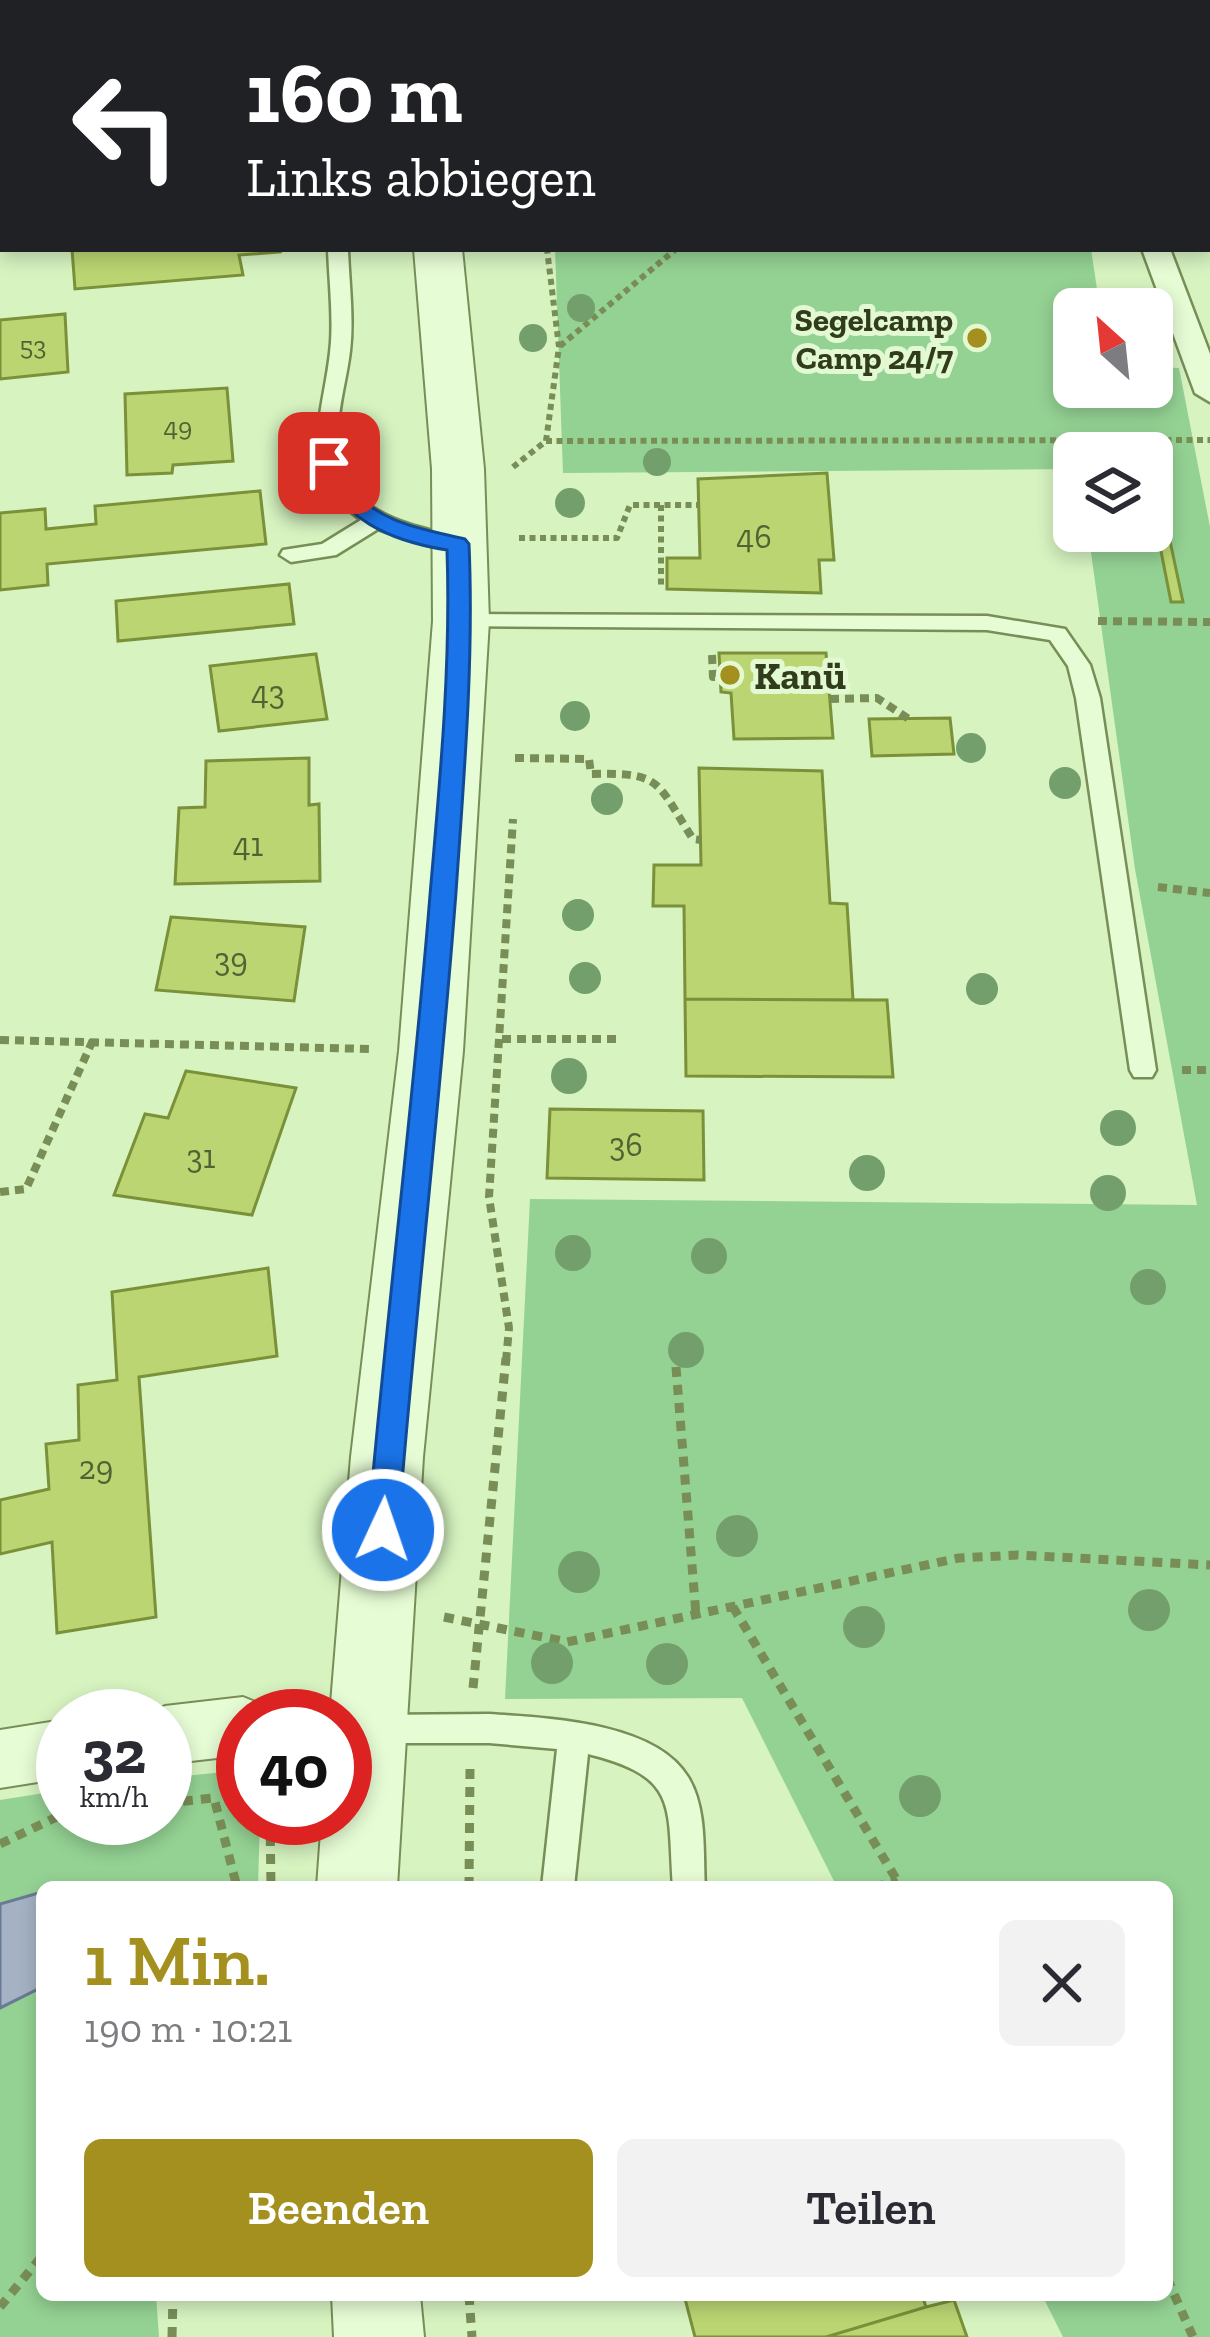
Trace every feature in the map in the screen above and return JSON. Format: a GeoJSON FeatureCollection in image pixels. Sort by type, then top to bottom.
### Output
{"type":"FeatureCollection","features":[{"type":"Feature","properties":{"kind":"street"},"geometry":{"type":"LineString","coordinates":[[362,1689],[378,1602],[402,1293],[431,1051],[461,622],[458,470],[438,252]]}},
{"type":"Feature","properties":{"kind":"street"},"geometry":{"type":"LineString","coordinates":[[1157,252],[1210,394]]}},
{"type":"Feature","properties":{"kind":"street"},"geometry":{"type":"LineString","coordinates":[[0,1759],[36,1753]]}},
{"type":"Feature","properties":{"kind":"street"},"geometry":{"type":"LineString","coordinates":[[357,1845],[357,1881]]}},
{"type":"Feature","properties":{"kind":"street"},"geometry":{"type":"LineString","coordinates":[[376,2301],[379,2337]]}},
{"type":"Feature","properties":{"kind":"lane"},"geometry":{"type":"LineString","coordinates":[[338,252],[341,342],[326,437],[339,488],[375,521],[423,539],[458,544]]}},
{"type":"Feature","properties":{"kind":"lane"},"geometry":{"type":"LineString","coordinates":[[290,555],[328,550],[375,521]]}},
{"type":"Feature","properties":{"kind":"lane"},"geometry":{"type":"LineString","coordinates":[[461,622],[987,623],[1057,634],[1079,665],[1088,698],[1143,1070]]}},
{"type":"Feature","properties":{"kind":"lane"},"geometry":{"type":"LineString","coordinates":[[372,1720],[574,1736],[662,1765],[678,1789],[688,1881]]}},
{"type":"Feature","properties":{"kind":"lane"},"geometry":{"type":"LineString","coordinates":[[559,1881],[574,1736]]}},
{"type":"Feature","properties":{"kind":"path"},"geometry":{"type":"LineString","coordinates":[[546,441],[559,347],[547,252]]}},
{"type":"Feature","properties":{"kind":"path"},"geometry":{"type":"LineString","coordinates":[[559,347],[672,252]]}},
{"type":"Feature","properties":{"kind":"path"},"geometry":{"type":"LineString","coordinates":[[458,470],[515,467],[546,441],[1210,440]]}},
{"type":"Feature","properties":{"kind":"path"},"geometry":{"type":"LineString","coordinates":[[513,444],[516,491]]}},
{"type":"Feature","properties":{"kind":"path"},"geometry":{"type":"LineString","coordinates":[[519,538],[617,538],[630,505],[698,505]]}},
{"type":"Feature","properties":{"kind":"path"},"geometry":{"type":"LineString","coordinates":[[661,505],[661,623]]}},
{"type":"Feature","properties":{"kind":"path"},"geometry":{"type":"LineString","coordinates":[[518,514],[522,622]]}},
{"type":"Feature","properties":{"kind":"path"},"geometry":{"type":"LineString","coordinates":[[1057,634],[1096,621],[1210,622]]}},
{"type":"Feature","properties":{"kind":"path"},"geometry":{"type":"LineString","coordinates":[[830,699],[877,698],[909,719]]}},
{"type":"Feature","properties":{"kind":"path"},"geometry":{"type":"LineString","coordinates":[[514,781],[517,735]]}},
{"type":"Feature","properties":{"kind":"path"},"geometry":{"type":"LineString","coordinates":[[515,758],[589,759],[590,774],[634,773],[655,780],[693,839],[700,840]]}},
{"type":"Feature","properties":{"kind":"path"},"geometry":{"type":"LineString","coordinates":[[469,1881],[478,1624],[509,1328],[489,1197],[513,805]]}},
{"type":"Feature","properties":{"kind":"path"},"geometry":{"type":"LineString","coordinates":[[502,1039],[622,1039]]}},
{"type":"Feature","properties":{"kind":"path"},"geometry":{"type":"LineString","coordinates":[[0,1040],[431,1051]]}},
{"type":"Feature","properties":{"kind":"path"},"geometry":{"type":"LineString","coordinates":[[0,1192],[26,1189],[93,1040]]}},
{"type":"Feature","properties":{"kind":"path"},"geometry":{"type":"LineString","coordinates":[[676,1367],[696,1615]]}},
{"type":"Feature","properties":{"kind":"path"},"geometry":{"type":"LineString","coordinates":[[378,1602],[567,1642],[959,1558],[1018,1555],[1210,1564]]}},
{"type":"Feature","properties":{"kind":"path"},"geometry":{"type":"LineString","coordinates":[[733,1607],[897,1881]]}},
{"type":"Feature","properties":{"kind":"path"},"geometry":{"type":"LineString","coordinates":[[192,1800],[214,1798],[235,1881]]}},
{"type":"Feature","properties":{"kind":"path"},"geometry":{"type":"LineString","coordinates":[[0,1844],[36,1827]]}},
{"type":"Feature","properties":{"kind":"path"},"geometry":{"type":"LineString","coordinates":[[270,1845],[271,1881]]}},
{"type":"Feature","properties":{"kind":"path"},"geometry":{"type":"LineString","coordinates":[[0,2307],[36,2263]]}},
{"type":"Feature","properties":{"kind":"path"},"geometry":{"type":"LineString","coordinates":[[1173,2292],[1192,2337]]}},
{"type":"Feature","properties":{"kind":"path"},"geometry":{"type":"LineString","coordinates":[[172,2337],[173,2301]]}},
{"type":"Feature","properties":{"kind":"path"},"geometry":{"type":"LineString","coordinates":[[469,2301],[472,2337]]}},
{"type":"Feature","properties":{"kind":"green space"},"geometry":{"type":"Polygon","coordinates":[[[555,252],[1091,252],[1097,288],[1053,288],[1053,408],[1173,408],[1173,368],[1179,368],[1210,527],[1210,2337],[1063,2337],[1045,2301],[1173,2301],[1173,1881],[834,1881],[742,1698],[505,1699],[530,1199],[1197,1205],[1135,869],[1091,552],[1173,552],[1173,432],[1053,432],[1053,469],[563,473],[555,252]]]}},
{"type":"Feature","properties":{"kind":"green space"},"geometry":{"type":"Polygon","coordinates":[[[216,1773],[216,1845],[259,1845],[258,1881],[36,1881],[36,2301],[156,2301],[159,2337],[0,2337],[0,1800],[36,1794],[36,1845],[192,1845],[192,1775],[216,1773]]]}},
{"type":"Feature","properties":{"kind":"water"},"geometry":{"type":"Polygon","coordinates":[[[36,1894],[36,1990],[0,2008],[0,1904],[36,1894]]]}},
{"type":"Feature","properties":{"kind":"building"},"geometry":{"type":"Polygon","coordinates":[[[72,252],[280,252],[239,255],[243,275],[75,289],[72,252]]]}},
{"type":"Feature","properties":{"kind":"building"},"geometry":{"type":"Polygon","coordinates":[[[65,314],[68,372],[0,379],[0,320],[65,314]]]}},
{"type":"Feature","properties":{"kind":"building"},"geometry":{"type":"Polygon","coordinates":[[[227,388],[233,461],[173,465],[172,473],[127,475],[125,394],[227,388]]]}},
{"type":"Feature","properties":{"kind":"building"},"geometry":{"type":"Polygon","coordinates":[[[827,473],[834,560],[819,560],[821,593],[667,589],[667,558],[700,558],[698,479],[827,473]]]}},
{"type":"Feature","properties":{"kind":"building"},"geometry":{"type":"Polygon","coordinates":[[[260,491],[266,544],[47,564],[48,585],[0,590],[0,513],[45,509],[46,529],[96,524],[95,506],[260,491]]]}},
{"type":"Feature","properties":{"kind":"building"},"geometry":{"type":"Polygon","coordinates":[[[1161,552],[1172,552],[1183,602],[1171,602],[1161,552]]]}},
{"type":"Feature","properties":{"kind":"building"},"geometry":{"type":"Polygon","coordinates":[[[289,584],[294,624],[118,641],[116,601],[289,584]]]}},
{"type":"Feature","properties":{"kind":"building"},"geometry":{"type":"Polygon","coordinates":[[[719,653],[826,653],[833,738],[734,739],[731,693],[721,692],[719,653]]]}},
{"type":"Feature","properties":{"kind":"building"},"geometry":{"type":"Polygon","coordinates":[[[316,654],[327,719],[219,731],[210,666],[316,654]]]}},
{"type":"Feature","properties":{"kind":"building"},"geometry":{"type":"Polygon","coordinates":[[[950,718],[954,754],[872,756],[869,719],[950,718]]]}},
{"type":"Feature","properties":{"kind":"building"},"geometry":{"type":"Polygon","coordinates":[[[309,758],[309,805],[319,804],[320,881],[175,884],[179,808],[205,807],[206,761],[309,758]]]}},
{"type":"Feature","properties":{"kind":"building"},"geometry":{"type":"Polygon","coordinates":[[[699,768],[822,771],[830,903],[847,904],[853,1000],[685,999],[684,906],[653,906],[654,865],[701,865],[699,768]]]}},
{"type":"Feature","properties":{"kind":"building"},"geometry":{"type":"Polygon","coordinates":[[[171,917],[305,927],[294,1001],[156,990],[171,917]]]}},
{"type":"Feature","properties":{"kind":"building"},"geometry":{"type":"Polygon","coordinates":[[[685,999],[887,1000],[893,1077],[686,1076],[685,999]]]}},
{"type":"Feature","properties":{"kind":"building"},"geometry":{"type":"Polygon","coordinates":[[[186,1071],[296,1088],[252,1215],[114,1195],[145,1114],[168,1118],[186,1071]]]}},
{"type":"Feature","properties":{"kind":"building"},"geometry":{"type":"Polygon","coordinates":[[[550,1109],[703,1111],[704,1180],[547,1178],[550,1109]]]}},
{"type":"Feature","properties":{"kind":"building"},"geometry":{"type":"Polygon","coordinates":[[[268,1268],[277,1356],[139,1377],[156,1617],[57,1633],[52,1542],[0,1554],[0,1500],[49,1489],[46,1444],[79,1440],[78,1385],[117,1380],[112,1292],[268,1268]]]}},
{"type":"Feature","properties":{"kind":"building"},"geometry":{"type":"Polygon","coordinates":[[[686,2301],[924,2301],[926,2307],[826,2337],[695,2337],[686,2301]]]}},
{"type":"Feature","properties":{"kind":"building"},"geometry":{"type":"Polygon","coordinates":[[[954,2301],[967,2337],[826,2337],[954,2301]]]}},
{"type":"Feature","properties":{"kind":"place","name":"Segelcamp Camp 24/7"},"geometry":{"type":"Point","coordinates":[977,338]}},
{"type":"Feature","properties":{"kind":"place","name":"Kanü"},"geometry":{"type":"Point","coordinates":[730,675]}},
{"type":"Feature","properties":{"kind":"route"},"geometry":{"type":"LineString","coordinates":[[329,463],[339,488],[375,521],[397,532],[458,544],[461,622],[452,783],[431,1051],[405,1270],[383,1530]]}}]}
